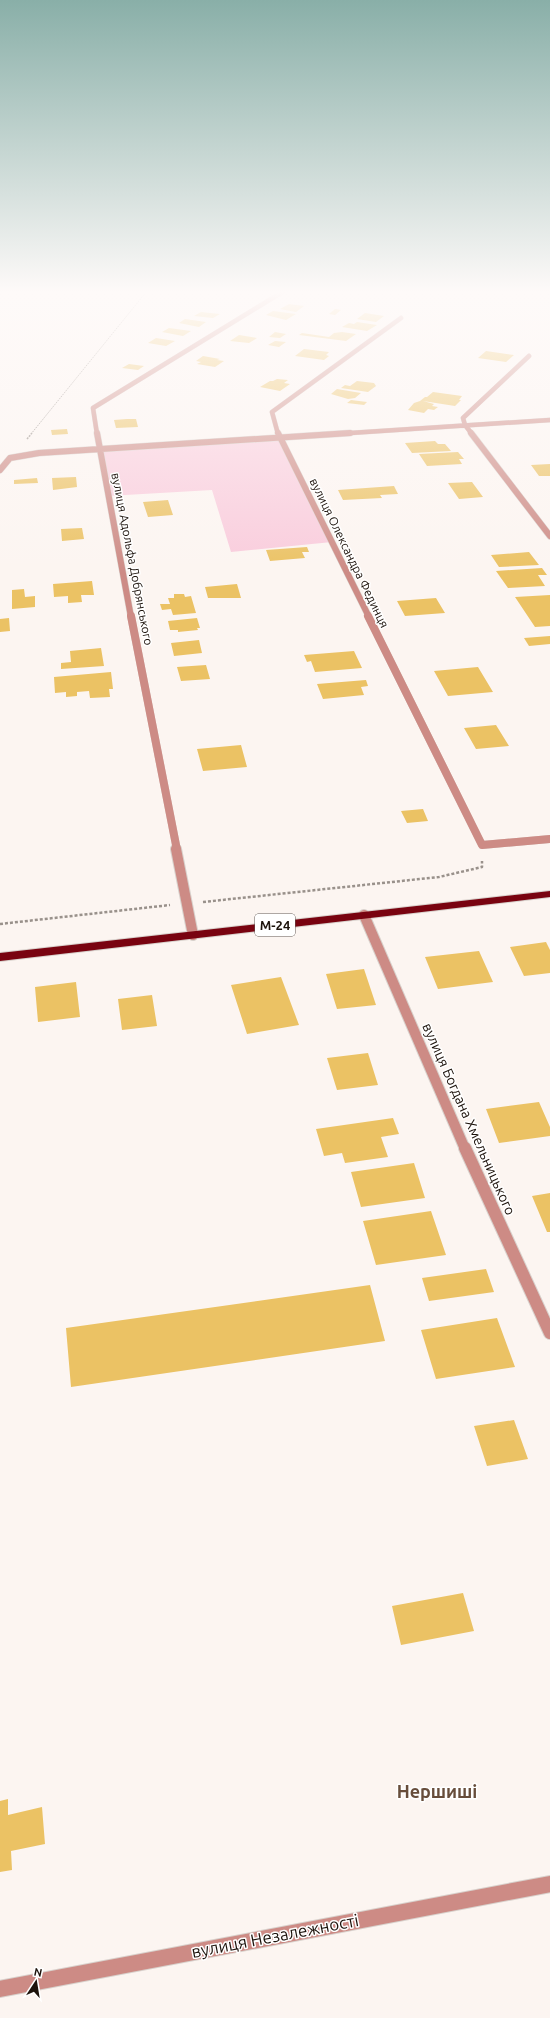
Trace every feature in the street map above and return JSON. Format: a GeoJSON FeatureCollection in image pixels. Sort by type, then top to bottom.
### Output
{"type":"FeatureCollection","features":[{"type":"Feature","properties":{"kind":"highway","name":"М-24"},"geometry":{"type":"LineString","coordinates":[[0,957],[550,894]]}},
{"type":"Feature","properties":{"kind":"street","name":"вулиця Адольфа Добрянського"},"geometry":{"type":"LineString","coordinates":[[127,385],[96,404],[93,408],[99,449],[194,935]]}},
{"type":"Feature","properties":{"kind":"street","name":"вулиця Олександра Фединця"},"geometry":{"type":"LineString","coordinates":[[309,385],[272,412],[279,436],[482,845]]}},
{"type":"Feature","properties":{"kind":"street"},"geometry":{"type":"LineString","coordinates":[[498,385],[463,418],[465,425],[550,536]]}},
{"type":"Feature","properties":{"kind":"street"},"geometry":{"type":"LineString","coordinates":[[0,470],[10,458],[38,453],[279,436],[550,420]]}},
{"type":"Feature","properties":{"kind":"street"},"geometry":{"type":"LineString","coordinates":[[482,845],[550,839]]}},
{"type":"Feature","properties":{"kind":"street","name":"вулиця Богдана Хмельницького"},"geometry":{"type":"LineString","coordinates":[[364,915],[469,1157],[550,1333]]}},
{"type":"Feature","properties":{"kind":"street","name":"вулиця Незалежності"},"geometry":{"type":"LineString","coordinates":[[0,1988],[550,1884]]}},
{"type":"Feature","properties":{"kind":"path"},"geometry":{"type":"LineString","coordinates":[[38,453],[26,448],[24,443],[71,385]]}},
{"type":"Feature","properties":{"kind":"path"},"geometry":{"type":"LineString","coordinates":[[0,924],[188,903],[313,893],[470,871],[482,867],[482,845]]}},
{"type":"Feature","properties":{"kind":"shaded area"},"geometry":{"type":"Polygon","coordinates":[[[279,436],[332,542],[231,552],[212,490],[108,496],[99,449],[279,436]]]}},
{"type":"Feature","properties":{"kind":"building"},"geometry":{"type":"Polygon","coordinates":[[[263,385],[288,385],[280,391],[260,387],[263,385]]]}},
{"type":"Feature","properties":{"kind":"building"},"geometry":{"type":"Polygon","coordinates":[[[345,385],[376,386],[368,392],[341,388],[345,385]]]}},
{"type":"Feature","properties":{"kind":"building"},"geometry":{"type":"Polygon","coordinates":[[[337,389],[361,393],[355,398],[348,399],[331,394],[337,389]]]}},
{"type":"Feature","properties":{"kind":"building"},"geometry":{"type":"Polygon","coordinates":[[[433,392],[462,396],[459,400],[461,400],[455,406],[423,401],[434,404],[432,406],[438,407],[434,410],[428,409],[424,413],[408,410],[414,403],[427,397],[433,392]]]}},
{"type":"Feature","properties":{"kind":"building"},"geometry":{"type":"Polygon","coordinates":[[[351,400],[367,402],[364,405],[347,403],[351,400]]]}},
{"type":"Feature","properties":{"kind":"building"},"geometry":{"type":"Polygon","coordinates":[[[136,419],[138,427],[116,428],[114,420],[136,419]]]}},
{"type":"Feature","properties":{"kind":"building"},"geometry":{"type":"Polygon","coordinates":[[[67,429],[68,434],[52,435],[51,430],[67,429]]]}},
{"type":"Feature","properties":{"kind":"building"},"geometry":{"type":"Polygon","coordinates":[[[435,441],[438,444],[445,444],[451,451],[412,453],[405,443],[435,441]]]}},
{"type":"Feature","properties":{"kind":"building"},"geometry":{"type":"Polygon","coordinates":[[[458,452],[464,459],[459,459],[462,464],[427,466],[419,454],[458,452]]]}},
{"type":"Feature","properties":{"kind":"building"},"geometry":{"type":"Polygon","coordinates":[[[550,464],[550,476],[539,476],[531,465],[550,464]]]}},
{"type":"Feature","properties":{"kind":"building"},"geometry":{"type":"Polygon","coordinates":[[[76,477],[77,487],[53,490],[52,478],[76,477]]]}},
{"type":"Feature","properties":{"kind":"building"},"geometry":{"type":"Polygon","coordinates":[[[37,478],[38,483],[14,484],[14,480],[37,478]]]}},
{"type":"Feature","properties":{"kind":"building"},"geometry":{"type":"Polygon","coordinates":[[[472,482],[483,497],[459,499],[448,483],[472,482]]]}},
{"type":"Feature","properties":{"kind":"building"},"geometry":{"type":"Polygon","coordinates":[[[394,486],[398,494],[380,495],[382,498],[343,500],[338,490],[394,486]]]}},
{"type":"Feature","properties":{"kind":"building"},"geometry":{"type":"Polygon","coordinates":[[[168,500],[173,515],[148,517],[143,502],[168,500]]]}},
{"type":"Feature","properties":{"kind":"building"},"geometry":{"type":"Polygon","coordinates":[[[82,528],[84,539],[62,541],[61,529],[82,528]]]}},
{"type":"Feature","properties":{"kind":"building"},"geometry":{"type":"Polygon","coordinates":[[[307,547],[309,552],[302,552],[305,558],[270,561],[266,550],[307,547]]]}},
{"type":"Feature","properties":{"kind":"building"},"geometry":{"type":"Polygon","coordinates":[[[529,552],[539,565],[499,567],[491,555],[529,552]]]}},
{"type":"Feature","properties":{"kind":"building"},"geometry":{"type":"Polygon","coordinates":[[[542,568],[547,575],[538,575],[545,586],[508,588],[496,571],[542,568]]]}},
{"type":"Feature","properties":{"kind":"building"},"geometry":{"type":"Polygon","coordinates":[[[92,581],[94,595],[81,595],[82,602],[68,603],[68,596],[54,597],[53,584],[92,581]]]}},
{"type":"Feature","properties":{"kind":"building"},"geometry":{"type":"Polygon","coordinates":[[[237,584],[241,598],[208,598],[205,587],[237,584]]]}},
{"type":"Feature","properties":{"kind":"building"},"geometry":{"type":"Polygon","coordinates":[[[24,589],[25,597],[35,596],[35,607],[12,609],[12,590],[24,589]]]}},
{"type":"Feature","properties":{"kind":"building"},"geometry":{"type":"Polygon","coordinates":[[[174,594],[184,594],[185,597],[191,596],[196,613],[173,615],[171,609],[162,610],[160,604],[170,604],[168,598],[174,598],[174,594]]]}},
{"type":"Feature","properties":{"kind":"building"},"geometry":{"type":"Polygon","coordinates":[[[550,595],[550,626],[535,627],[515,597],[550,595]]]}},
{"type":"Feature","properties":{"kind":"building"},"geometry":{"type":"Polygon","coordinates":[[[436,598],[445,613],[405,616],[397,601],[436,598]]]}},
{"type":"Feature","properties":{"kind":"building"},"geometry":{"type":"Polygon","coordinates":[[[9,618],[10,631],[0,632],[0,619],[9,618]]]}},
{"type":"Feature","properties":{"kind":"building"},"geometry":{"type":"Polygon","coordinates":[[[197,618],[200,628],[197,628],[198,630],[178,632],[178,630],[170,630],[168,621],[197,618]]]}},
{"type":"Feature","properties":{"kind":"building"},"geometry":{"type":"Polygon","coordinates":[[[550,636],[550,644],[529,646],[524,638],[550,636]]]}},
{"type":"Feature","properties":{"kind":"building"},"geometry":{"type":"Polygon","coordinates":[[[199,640],[202,653],[174,656],[171,643],[199,640]]]}},
{"type":"Feature","properties":{"kind":"building"},"geometry":{"type":"Polygon","coordinates":[[[101,648],[104,666],[61,669],[61,663],[71,662],[70,651],[101,648]]]}},
{"type":"Feature","properties":{"kind":"building"},"geometry":{"type":"Polygon","coordinates":[[[354,651],[362,668],[315,672],[311,661],[307,662],[304,655],[354,651]]]}},
{"type":"Feature","properties":{"kind":"building"},"geometry":{"type":"Polygon","coordinates":[[[206,665],[210,679],[181,681],[177,667],[206,665]]]}},
{"type":"Feature","properties":{"kind":"building"},"geometry":{"type":"Polygon","coordinates":[[[478,667],[493,692],[448,696],[434,671],[478,667]]]}},
{"type":"Feature","properties":{"kind":"building"},"geometry":{"type":"Polygon","coordinates":[[[111,672],[113,689],[109,689],[110,697],[90,698],[89,691],[77,692],[77,696],[66,697],[66,692],[55,693],[54,677],[111,672]]]}},
{"type":"Feature","properties":{"kind":"building"},"geometry":{"type":"Polygon","coordinates":[[[366,680],[368,686],[361,687],[364,695],[323,699],[317,684],[366,680]]]}},
{"type":"Feature","properties":{"kind":"building"},"geometry":{"type":"Polygon","coordinates":[[[496,725],[509,746],[476,749],[464,728],[496,725]]]}},
{"type":"Feature","properties":{"kind":"building"},"geometry":{"type":"Polygon","coordinates":[[[241,745],[247,767],[203,771],[197,749],[241,745]]]}},
{"type":"Feature","properties":{"kind":"building"},"geometry":{"type":"Polygon","coordinates":[[[423,809],[428,821],[407,823],[401,811],[423,809]]]}},
{"type":"Feature","properties":{"kind":"building"},"geometry":{"type":"Polygon","coordinates":[[[546,942],[550,950],[550,973],[524,976],[510,947],[546,942]]]}},
{"type":"Feature","properties":{"kind":"building"},"geometry":{"type":"Polygon","coordinates":[[[479,951],[493,982],[438,989],[425,957],[479,951]]]}},
{"type":"Feature","properties":{"kind":"building"},"geometry":{"type":"Polygon","coordinates":[[[364,969],[376,1005],[337,1009],[326,974],[364,969]]]}},
{"type":"Feature","properties":{"kind":"building"},"geometry":{"type":"Polygon","coordinates":[[[281,977],[299,1025],[247,1034],[231,985],[281,977]]]}},
{"type":"Feature","properties":{"kind":"building"},"geometry":{"type":"Polygon","coordinates":[[[76,982],[80,1017],[38,1022],[35,987],[76,982]]]}},
{"type":"Feature","properties":{"kind":"building"},"geometry":{"type":"Polygon","coordinates":[[[152,995],[157,1026],[122,1030],[118,999],[152,995]]]}},
{"type":"Feature","properties":{"kind":"building"},"geometry":{"type":"Polygon","coordinates":[[[368,1053],[378,1085],[337,1090],[327,1058],[368,1053]]]}},
{"type":"Feature","properties":{"kind":"building"},"geometry":{"type":"Polygon","coordinates":[[[539,1102],[550,1127],[550,1136],[499,1143],[486,1109],[539,1102]]]}},
{"type":"Feature","properties":{"kind":"building"},"geometry":{"type":"Polygon","coordinates":[[[393,1118],[399,1134],[381,1137],[388,1157],[345,1163],[342,1153],[324,1156],[316,1129],[393,1118]]]}},
{"type":"Feature","properties":{"kind":"building"},"geometry":{"type":"Polygon","coordinates":[[[414,1163],[425,1198],[361,1207],[351,1172],[414,1163]]]}},
{"type":"Feature","properties":{"kind":"building"},"geometry":{"type":"Polygon","coordinates":[[[550,1193],[550,1232],[547,1232],[532,1196],[550,1193]]]}},
{"type":"Feature","properties":{"kind":"building"},"geometry":{"type":"Polygon","coordinates":[[[431,1211],[446,1255],[376,1265],[363,1221],[431,1211]]]}},
{"type":"Feature","properties":{"kind":"building"},"geometry":{"type":"Polygon","coordinates":[[[486,1269],[494,1292],[429,1301],[422,1278],[486,1269]]]}},
{"type":"Feature","properties":{"kind":"building"},"geometry":{"type":"Polygon","coordinates":[[[370,1285],[385,1341],[71,1387],[66,1328],[370,1285]]]}},
{"type":"Feature","properties":{"kind":"building"},"geometry":{"type":"Polygon","coordinates":[[[497,1318],[515,1367],[436,1379],[421,1330],[497,1318]]]}},
{"type":"Feature","properties":{"kind":"building"},"geometry":{"type":"Polygon","coordinates":[[[514,1420],[528,1459],[487,1466],[474,1426],[514,1420]]]}},
{"type":"Feature","properties":{"kind":"building"},"geometry":{"type":"Polygon","coordinates":[[[463,1593],[474,1631],[401,1645],[392,1606],[463,1593]]]}},
{"type":"Feature","properties":{"kind":"building"},"geometry":{"type":"Polygon","coordinates":[[[8,1799],[8,1815],[42,1807],[45,1844],[11,1851],[12,1870],[0,1872],[0,1801],[8,1799]]]}},
{"type":"Feature","properties":{"kind":"district","name":"Нершиші"},"geometry":{"type":"Point","coordinates":[437,1792]}}]}
